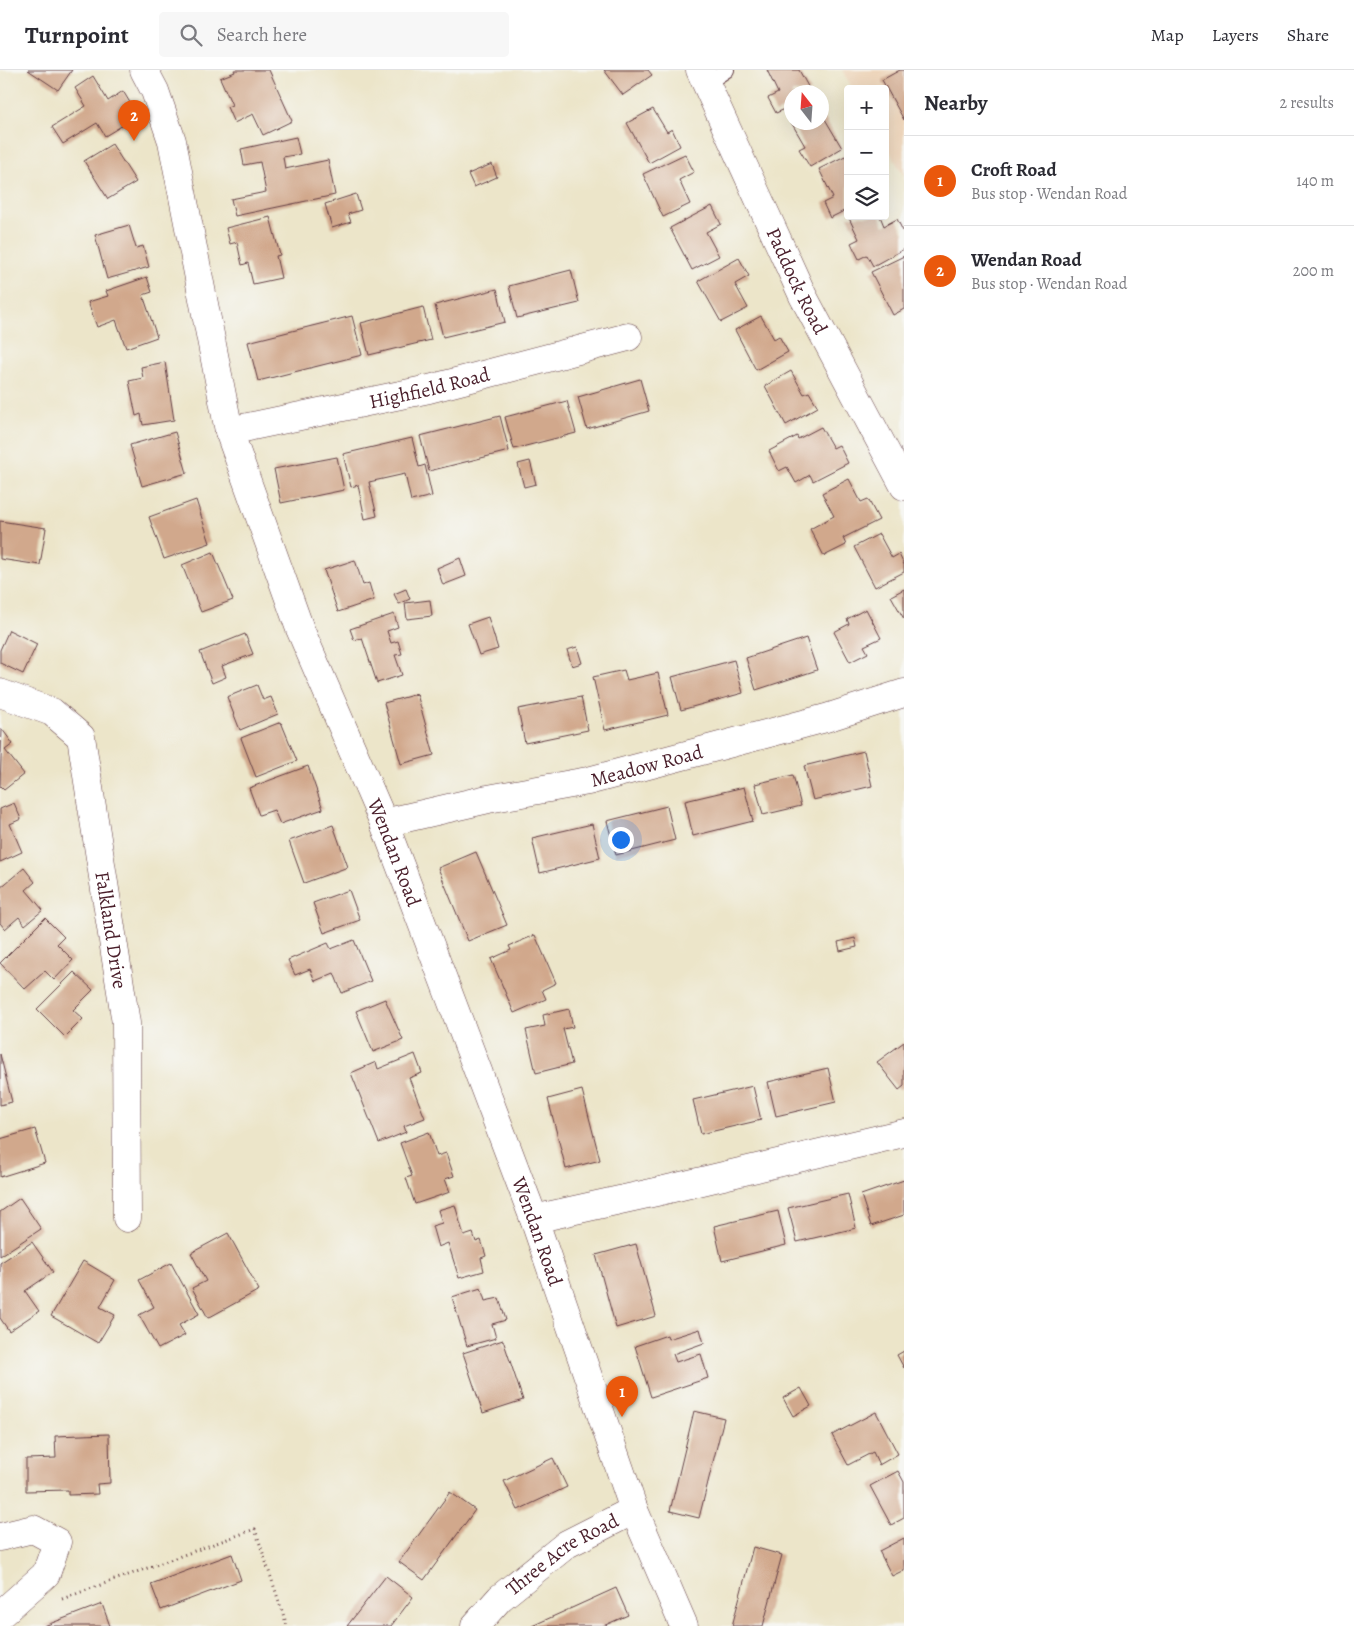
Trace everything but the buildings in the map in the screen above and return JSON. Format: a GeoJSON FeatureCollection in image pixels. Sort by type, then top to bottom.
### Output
{"type":"FeatureCollection","features":[{"type":"Feature","properties":{"kind":"street","name":"Wendan Road"},"geometry":{"type":"LineString","coordinates":[[144,70],[155,91],[172,141],[229,431],[300,629],[384,823],[534,1219],[634,1510],[684,1626]]}},
{"type":"Feature","properties":{"kind":"street","name":"Paddock Road"},"geometry":{"type":"LineString","coordinates":[[711,75],[803,296],[904,486]]}},
{"type":"Feature","properties":{"kind":"street","name":"Highfield Road"},"geometry":{"type":"LineString","coordinates":[[229,431],[429,389],[628,337]]}},
{"type":"Feature","properties":{"kind":"street","name":"Falkland Drive"},"geometry":{"type":"LineString","coordinates":[[0,693],[52,712],[81,737],[126,1023],[127,1218]]}},
{"type":"Feature","properties":{"kind":"street","name":"Meadow Road"},"geometry":{"type":"LineString","coordinates":[[384,823],[488,799],[588,781],[826,718],[904,693]]}},
{"type":"Feature","properties":{"kind":"street"},"geometry":{"type":"LineString","coordinates":[[534,1219],[656,1192],[904,1132]]}},
{"type":"Feature","properties":{"kind":"street","name":"Three Acre Road"},"geometry":{"type":"LineString","coordinates":[[475,1626],[500,1598],[567,1544],[634,1510]]}},
{"type":"Feature","properties":{"kind":"street"},"geometry":{"type":"LineString","coordinates":[[0,1537],[33,1528],[58,1542],[46,1574],[0,1615]]}},
{"type":"Feature","properties":{"kind":"path"},"geometry":{"type":"LineString","coordinates":[[55,1601],[255,1529],[287,1626]]}},
{"type":"Feature","properties":{"kind":"shaded area"},"geometry":{"type":"Polygon","coordinates":[[[842,70],[904,70],[904,176],[889,151],[889,85],[851,85],[842,70]]]}},
{"type":"Feature","properties":{"kind":"place","name":"Wendan Road"},"geometry":{"type":"Point","coordinates":[134,141]}},
{"type":"Feature","properties":{"kind":"place","name":"Croft Road"},"geometry":{"type":"Point","coordinates":[622,1417]}}]}
